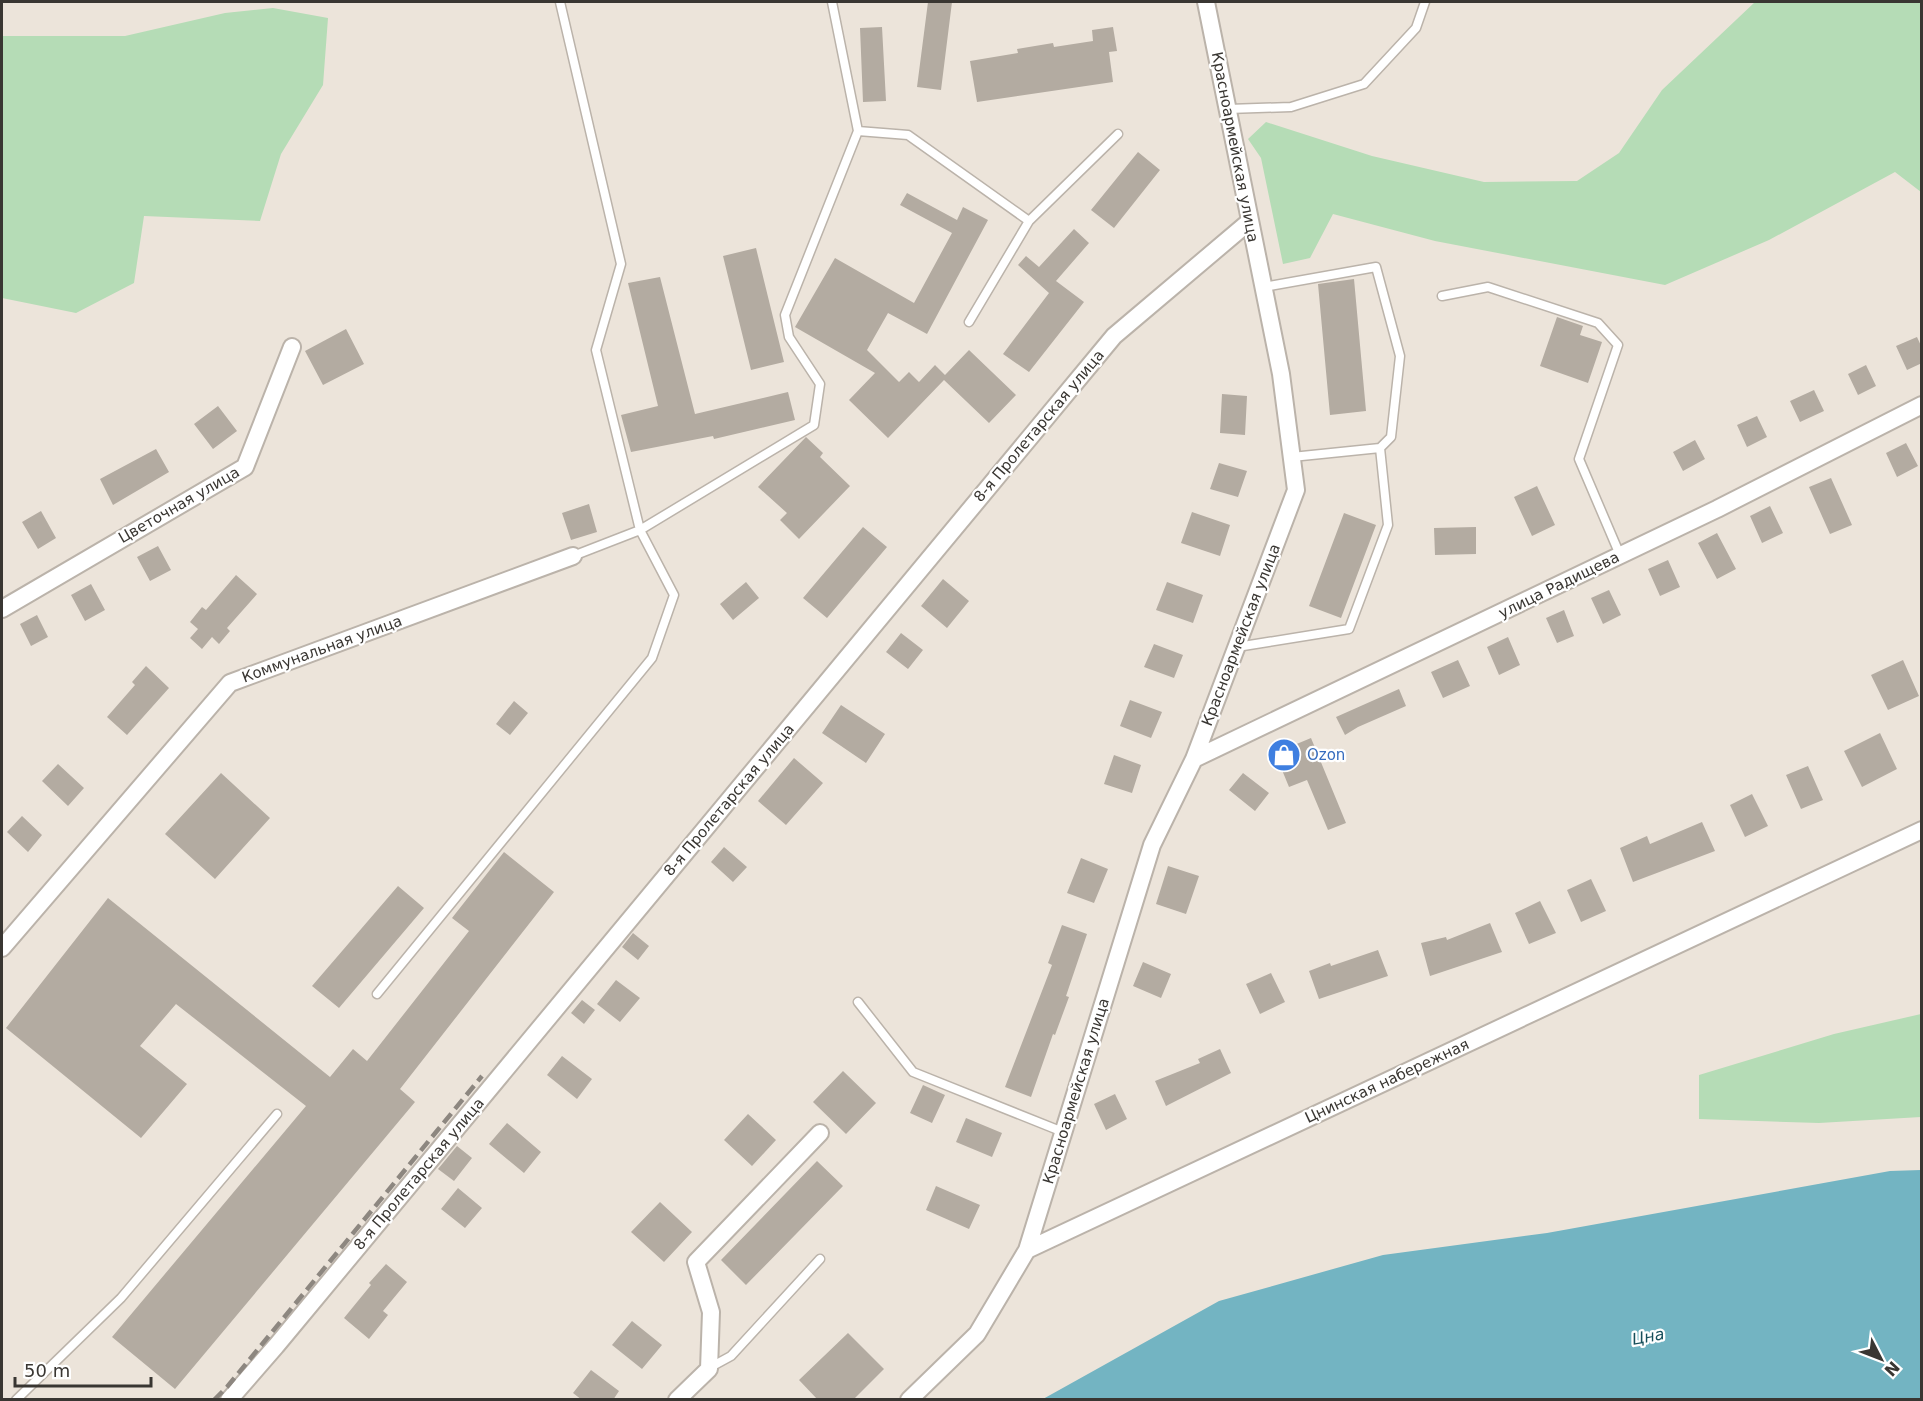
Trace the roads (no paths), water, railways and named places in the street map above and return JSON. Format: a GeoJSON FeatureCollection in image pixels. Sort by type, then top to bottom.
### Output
{"type":"FeatureCollection","features":[{"type":"Feature","properties":{"kind":"street","name":"Красноармейская улица"},"geometry":{"type":"LineString","coordinates":[[1027,1250],[1152,845],[1194,759],[1296,490],[1281,374],[1206,2]]}},
{"type":"Feature","properties":{"kind":"street","name":"8-я Пролетарская улица"},"geometry":{"type":"LineString","coordinates":[[229,1400],[1114,336],[1250,221]]}},
{"type":"Feature","properties":{"kind":"street","name":"Цветочная улица"},"geometry":{"type":"LineString","coordinates":[[2,609],[245,467],[292,346]]}},
{"type":"Feature","properties":{"kind":"street","name":"улица Радищева"},"geometry":{"type":"LineString","coordinates":[[1194,759],[1717,509],[1922,405]]}},
{"type":"Feature","properties":{"kind":"street","name":"Коммунальная улица"},"geometry":{"type":"LineString","coordinates":[[2,948],[230,683],[573,556]]}},
{"type":"Feature","properties":{"kind":"street","name":"Цнинская набережная"},"geometry":{"type":"LineString","coordinates":[[1027,1250],[1922,831]]}},
{"type":"Feature","properties":{"kind":"street"},"geometry":{"type":"LineString","coordinates":[[677,1400],[709,1369],[711,1312],[696,1262],[820,1132]]}},
{"type":"Feature","properties":{"kind":"street"},"geometry":{"type":"LineString","coordinates":[[909,1400],[976,1334],[1027,1250]]}},
{"type":"Feature","properties":{"kind":"lane"},"geometry":{"type":"LineString","coordinates":[[377,994],[652,658],[674,595],[640,530],[596,350],[621,264],[560,2]]}},
{"type":"Feature","properties":{"kind":"lane"},"geometry":{"type":"LineString","coordinates":[[573,556],[640,530],[814,425],[820,384],[789,337],[784,315],[858,131],[832,2]]}},
{"type":"Feature","properties":{"kind":"lane"},"geometry":{"type":"LineString","coordinates":[[1228,109],[1291,107],[1364,84],[1416,28],[1425,2]]}},
{"type":"Feature","properties":{"kind":"lane"},"geometry":{"type":"LineString","coordinates":[[858,131],[908,135],[1029,221]]}},
{"type":"Feature","properties":{"kind":"lane"},"geometry":{"type":"LineString","coordinates":[[969,322],[1029,221],[1118,134]]}},
{"type":"Feature","properties":{"kind":"lane"},"geometry":{"type":"LineString","coordinates":[[1264,288],[1376,267],[1400,356],[1391,437],[1380,448],[1292,457]]}},
{"type":"Feature","properties":{"kind":"lane"},"geometry":{"type":"LineString","coordinates":[[1442,296],[1488,287],[1598,323],[1618,345],[1579,459],[1620,555]]}},
{"type":"Feature","properties":{"kind":"lane"},"geometry":{"type":"LineString","coordinates":[[1236,647],[1349,629],[1388,525],[1380,448]]}},
{"type":"Feature","properties":{"kind":"lane"},"geometry":{"type":"LineString","coordinates":[[858,1002],[913,1072],[1063,1132]]}},
{"type":"Feature","properties":{"kind":"lane"},"geometry":{"type":"LineString","coordinates":[[16,1400],[121,1298],[277,1114]]}},
{"type":"Feature","properties":{"kind":"lane"},"geometry":{"type":"LineString","coordinates":[[709,1369],[731,1356],[820,1259]]}},
{"type":"Feature","properties":{"kind":"water","name":"Цна"},"geometry":{"type":"Polygon","coordinates":[[[1921,1170],[1921,1399],[1043,1399],[1219,1301],[1383,1255],[1547,1233],[1890,1171],[1921,1170]]]}},
{"type":"Feature","properties":{"kind":"railway"},"geometry":{"type":"LineString","coordinates":[[214,1400],[482,1076]]}},
{"type":"Feature","properties":{"kind":"place","name":"Ozon"},"geometry":{"type":"Point","coordinates":[1284,755]}}]}
